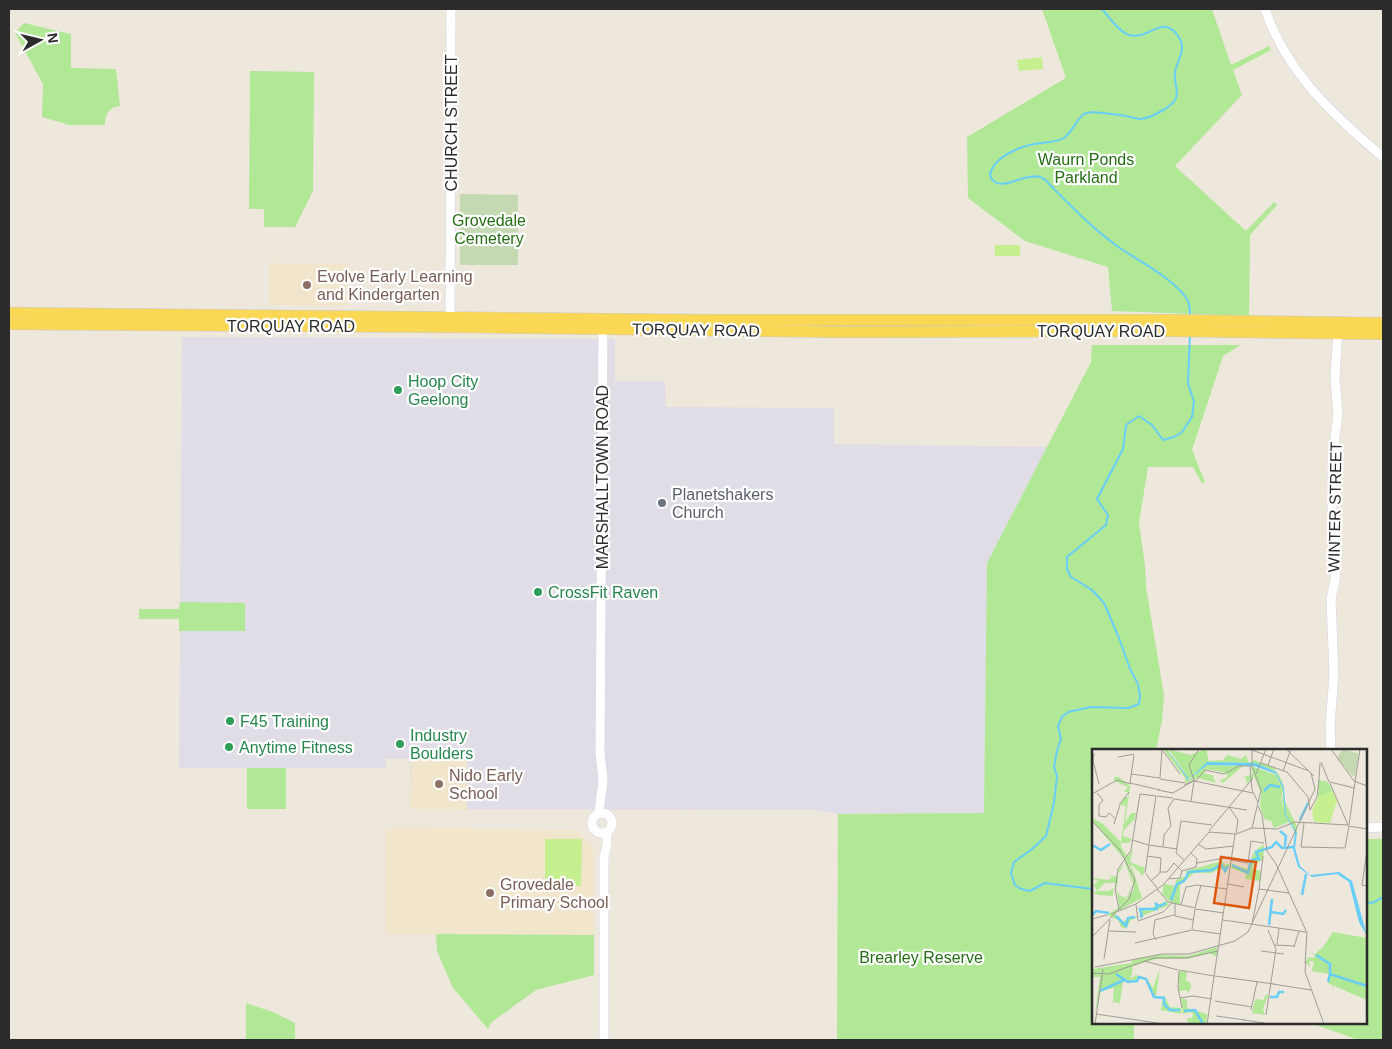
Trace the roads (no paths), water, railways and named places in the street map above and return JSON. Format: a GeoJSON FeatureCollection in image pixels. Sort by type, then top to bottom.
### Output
{"type":"FeatureCollection","features":[{"type":"Feature","properties":{"kind":"main road","name":"TORQUAY ROAD"},"geometry":{"type":"LineString","coordinates":[[9,313],[603,324],[834,332],[1174,326],[1338,328],[1383,323]]}},
{"type":"Feature","properties":{"kind":"main road","name":"TORQUAY ROAD"},"geometry":{"type":"LineString","coordinates":[[9,324],[450,322]]}},
{"type":"Feature","properties":{"kind":"main road","name":"TORQUAY ROAD"},"geometry":{"type":"LineString","coordinates":[[1338,328],[1383,334]]}},
{"type":"Feature","properties":{"kind":"street","name":"CHURCH STREET"},"geometry":{"type":"LineString","coordinates":[[450,322],[451,9]]}},
{"type":"Feature","properties":{"kind":"street"},"geometry":{"type":"LineString","coordinates":[[1265,9],[1280,44],[1300,76],[1329,107],[1383,157]]}},
{"type":"Feature","properties":{"kind":"street","name":"MARSHALLTOWN ROAD"},"geometry":{"type":"LineString","coordinates":[[603,324],[600,720],[603,814]]}},
{"type":"Feature","properties":{"kind":"street","name":"WINTER STREET"},"geometry":{"type":"LineString","coordinates":[[1331,749],[1330,726],[1334,674],[1331,599],[1335,580],[1337,551],[1332,511],[1332,462],[1338,414],[1335,378],[1338,328]]}},
{"type":"Feature","properties":{"kind":"street","name":"MARSHALLTOWN ROAD"},"geometry":{"type":"LineString","coordinates":[[603,814],[609,816],[612,822],[610,830],[603,832],[595,830],[592,826],[592,821],[596,815],[603,814]]}},
{"type":"Feature","properties":{"kind":"street"},"geometry":{"type":"LineString","coordinates":[[1367,828],[1383,827]]}},
{"type":"Feature","properties":{"kind":"street","name":"MARSHALLTOWN ROAD"},"geometry":{"type":"LineString","coordinates":[[603,832],[600,844],[604,858],[604,1040]]}},
{"type":"Feature","properties":{"kind":"waterway"},"geometry":{"type":"LineString","coordinates":[[1102,9],[1118,28],[1129,35],[1136,36],[1162,27],[1168,27],[1174,31],[1182,43],[1175,72],[1176,98],[1171,105],[1161,112],[1141,119],[1092,112],[1085,114],[1081,116],[1064,138],[1028,145],[1007,154],[996,164],[991,171],[991,176],[993,181],[999,184],[1034,176],[1044,179],[1082,217],[1108,239],[1181,291],[1187,299],[1190,317]]}},
{"type":"Feature","properties":{"kind":"waterway"},"geometry":{"type":"LineString","coordinates":[[1092,889],[1045,883],[1030,891],[1015,885],[1011,873],[1014,862],[1046,836],[1054,803],[1057,776],[1054,767],[1061,739],[1058,726],[1062,717],[1068,712],[1091,707],[1128,708],[1139,704],[1138,684],[1130,669],[1104,603],[1092,590],[1071,577],[1067,569],[1067,557],[1106,525],[1108,515],[1097,499],[1123,449],[1126,425],[1139,416],[1152,425],[1163,440],[1174,437],[1182,432],[1192,417],[1194,401],[1188,384],[1190,334]]}},
{"type":"Feature","properties":{"kind":"waterway"},"geometry":{"type":"LineString","coordinates":[[1367,902],[1373,903],[1383,897]]}},
{"type":"Feature","properties":{"kind":"place","name":"Evolve Early Learning and Kindergarten"},"geometry":{"type":"Point","coordinates":[307,285]}},
{"type":"Feature","properties":{"kind":"place","name":"Hoop City Geelong"},"geometry":{"type":"Point","coordinates":[398,390]}},
{"type":"Feature","properties":{"kind":"place","name":"Planetshakers Church"},"geometry":{"type":"Point","coordinates":[662,503]}},
{"type":"Feature","properties":{"kind":"place","name":"CrossFit Raven"},"geometry":{"type":"Point","coordinates":[538,592]}},
{"type":"Feature","properties":{"kind":"place","name":"F45 Training"},"geometry":{"type":"Point","coordinates":[230,721]}},
{"type":"Feature","properties":{"kind":"place","name":"Industry Boulders"},"geometry":{"type":"Point","coordinates":[400,744]}},
{"type":"Feature","properties":{"kind":"place","name":"Anytime Fitness"},"geometry":{"type":"Point","coordinates":[229,747]}},
{"type":"Feature","properties":{"kind":"place","name":"Nido Early School"},"geometry":{"type":"Point","coordinates":[439,784]}},
{"type":"Feature","properties":{"kind":"place","name":"Grovedale Primary School"},"geometry":{"type":"Point","coordinates":[490,893]}},
{"type":"Feature","properties":{"kind":"park label","name":"Waurn Ponds Parkland"},"geometry":{"type":"Point","coordinates":[1086,168]}},
{"type":"Feature","properties":{"kind":"park label","name":"Grovedale Cemetery"},"geometry":{"type":"Point","coordinates":[489,229]}},
{"type":"Feature","properties":{"kind":"park label","name":"Brearley Reserve"},"geometry":{"type":"Point","coordinates":[921,957]}}]}
